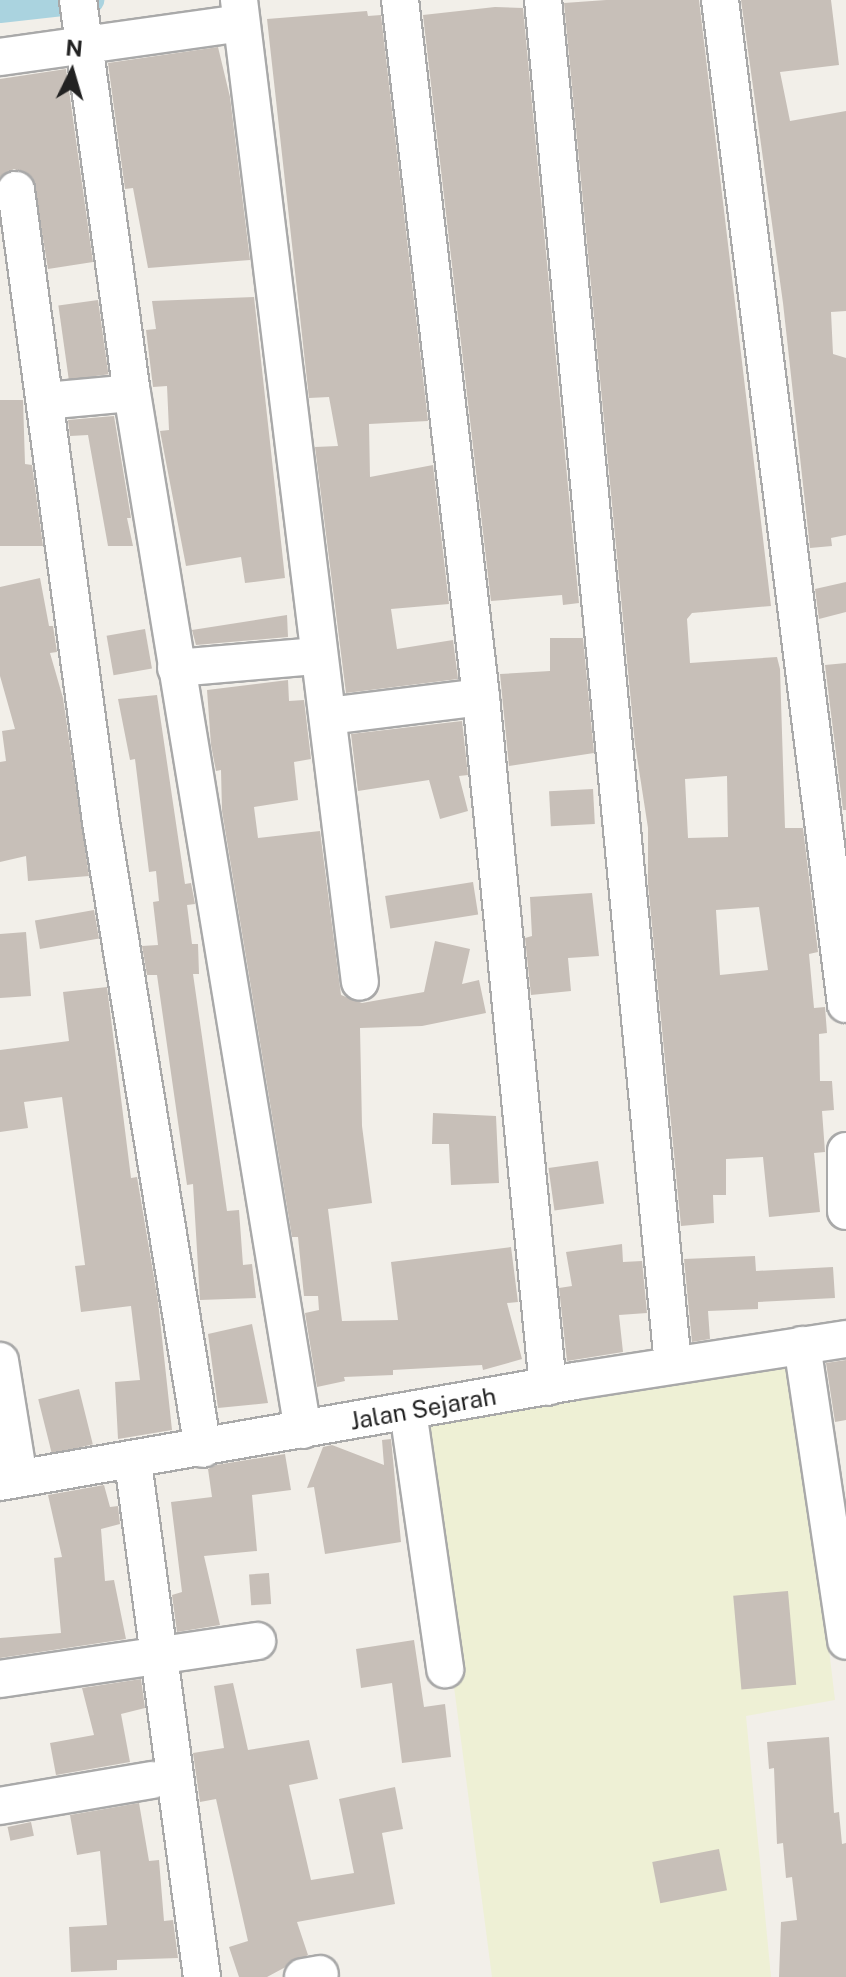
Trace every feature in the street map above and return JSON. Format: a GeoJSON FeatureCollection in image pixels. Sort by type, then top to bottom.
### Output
{"type":"FeatureCollection","features":[{"type":"Feature","properties":{"kind":"street"},"geometry":{"type":"LineString","coordinates":[[400,0],[481,697],[548,1387]]}},
{"type":"Feature","properties":{"kind":"street"},"geometry":{"type":"LineString","coordinates":[[543,0],[673,1365]]}},
{"type":"Feature","properties":{"kind":"street"},"geometry":{"type":"LineString","coordinates":[[720,0],[846,1004]]}},
{"type":"Feature","properties":{"kind":"street"},"geometry":{"type":"LineString","coordinates":[[0,57],[81,24],[240,11],[317,656],[329,716],[360,982]]}},
{"type":"Feature","properties":{"kind":"street"},"geometry":{"type":"LineString","coordinates":[[81,24],[132,393],[303,1430]]}},
{"type":"Feature","properties":{"kind":"street"},"geometry":{"type":"LineString","coordinates":[[16,190],[101,822],[203,1449]]}},
{"type":"Feature","properties":{"kind":"street"},"geometry":{"type":"LineString","coordinates":[[45,401],[132,393]]}},
{"type":"Feature","properties":{"kind":"street"},"geometry":{"type":"LineString","coordinates":[[176,668],[317,656]]}},
{"type":"Feature","properties":{"kind":"street"},"geometry":{"type":"LineString","coordinates":[[329,716],[481,697]]}},
{"type":"Feature","properties":{"kind":"street"},"geometry":{"type":"LineString","coordinates":[[846,1151],[846,1211]]}},
{"type":"Feature","properties":{"kind":"street","name":"Jalan Sejarah"},"geometry":{"type":"LineString","coordinates":[[10,1480],[133,1462],[673,1365],[846,1339]]}},
{"type":"Feature","properties":{"kind":"street"},"geometry":{"type":"LineString","coordinates":[[802,1345],[846,1641]]}},
{"type":"Feature","properties":{"kind":"street"},"geometry":{"type":"LineString","coordinates":[[0,1361],[10,1480]]}},
{"type":"Feature","properties":{"kind":"street"},"geometry":{"type":"LineString","coordinates":[[408,1411],[445,1669]]}},
{"type":"Feature","properties":{"kind":"street"},"geometry":{"type":"LineString","coordinates":[[133,1462],[202,1977]]}},
{"type":"Feature","properties":{"kind":"street"},"geometry":{"type":"LineString","coordinates":[[0,1679],[257,1641]]}},
{"type":"Feature","properties":{"kind":"street"},"geometry":{"type":"LineString","coordinates":[[0,1806],[152,1780]]}},
{"type":"Feature","properties":{"kind":"green space"},"geometry":{"type":"Polygon","coordinates":[[[795,1362],[835,1700],[746,1716],[771,1977],[492,1977],[420,1427],[795,1362]]]}},
{"type":"Feature","properties":{"kind":"building"},"geometry":{"type":"Polygon","coordinates":[[[699,0],[771,606],[692,613],[687,619],[690,663],[777,657],[780,669],[785,828],[803,828],[818,952],[809,954],[814,1008],[825,1007],[827,1033],[819,1034],[820,1081],[832,1081],[834,1110],[822,1111],[825,1152],[814,1153],[820,1212],[769,1217],[763,1157],[726,1159],[726,1195],[713,1195],[714,1223],[681,1226],[648,884],[648,828],[635,744],[564,3],[699,0]],[[727,776],[685,779],[688,838],[728,837],[727,776]],[[759,907],[716,910],[720,975],[768,970],[759,907]]]}},
{"type":"Feature","properties":{"kind":"building"},"geometry":{"type":"Polygon","coordinates":[[[741,0],[831,0],[839,65],[780,72],[790,121],[846,111],[846,311],[831,312],[833,354],[846,358],[846,535],[831,538],[832,546],[810,548],[783,303],[741,0]]]}},
{"type":"Feature","properties":{"kind":"building"},"geometry":{"type":"Polygon","coordinates":[[[495,7],[523,8],[579,603],[563,605],[562,595],[491,601],[423,15],[495,7]]]}},
{"type":"Feature","properties":{"kind":"building"},"geometry":{"type":"Polygon","coordinates":[[[367,11],[368,16],[381,15],[428,421],[369,424],[370,477],[433,465],[449,604],[391,609],[397,649],[453,640],[458,679],[346,693],[315,447],[338,446],[329,397],[309,398],[267,19],[367,11]]]}},
{"type":"Feature","properties":{"kind":"building"},"geometry":{"type":"Polygon","coordinates":[[[218,47],[230,97],[250,260],[148,268],[133,188],[125,189],[108,63],[218,47]]]}},
{"type":"Feature","properties":{"kind":"building"},"geometry":{"type":"Polygon","coordinates":[[[66,69],[93,262],[48,269],[33,178],[14,169],[0,177],[0,79],[66,69]]]}},
{"type":"Feature","properties":{"kind":"building"},"geometry":{"type":"Polygon","coordinates":[[[254,297],[285,578],[245,583],[241,557],[186,566],[160,431],[169,430],[167,386],[153,387],[146,330],[156,329],[152,301],[254,297]]]}},
{"type":"Feature","properties":{"kind":"building"},"geometry":{"type":"Polygon","coordinates":[[[98,300],[108,374],[69,380],[58,306],[98,300]]]}},
{"type":"Feature","properties":{"kind":"building"},"geometry":{"type":"Polygon","coordinates":[[[0,400],[23,400],[25,464],[32,465],[43,546],[0,546],[0,400]]]}},
{"type":"Feature","properties":{"kind":"building"},"geometry":{"type":"Polygon","coordinates":[[[114,416],[133,546],[108,546],[88,435],[70,436],[68,420],[114,416]]]}},
{"type":"Feature","properties":{"kind":"building"},"geometry":{"type":"Polygon","coordinates":[[[40,578],[49,626],[53,626],[57,652],[50,653],[63,698],[89,876],[28,881],[26,856],[0,862],[0,762],[6,761],[2,731],[15,729],[0,676],[0,587],[40,578]]]}},
{"type":"Feature","properties":{"kind":"building"},"geometry":{"type":"Polygon","coordinates":[[[846,582],[846,612],[819,619],[815,589],[846,582]]]}},
{"type":"Feature","properties":{"kind":"building"},"geometry":{"type":"Polygon","coordinates":[[[287,615],[288,637],[196,645],[192,630],[287,615]]]}},
{"type":"Feature","properties":{"kind":"building"},"geometry":{"type":"Polygon","coordinates":[[[145,629],[152,668],[114,675],[107,636],[145,629]]]}},
{"type":"Feature","properties":{"kind":"building"},"geometry":{"type":"Polygon","coordinates":[[[550,638],[583,638],[594,753],[509,766],[500,674],[550,671],[550,638]]]}},
{"type":"Feature","properties":{"kind":"building"},"geometry":{"type":"Polygon","coordinates":[[[846,663],[846,810],[843,810],[825,665],[846,663]]]}},
{"type":"Feature","properties":{"kind":"building"},"geometry":{"type":"Polygon","coordinates":[[[288,680],[289,701],[304,700],[311,759],[294,762],[298,800],[254,807],[258,838],[320,831],[341,995],[362,1003],[424,992],[435,941],[470,949],[462,984],[479,980],[486,1013],[422,1026],[360,1028],[362,1126],[372,1203],[328,1209],[342,1321],[398,1320],[391,1262],[511,1247],[518,1302],[507,1303],[522,1359],[483,1370],[482,1365],[393,1370],[393,1375],[344,1377],[345,1381],[317,1387],[305,1313],[319,1310],[318,1296],[304,1296],[298,1237],[292,1237],[222,811],[221,770],[216,771],[211,745],[207,690],[288,680]]]}},
{"type":"Feature","properties":{"kind":"building"},"geometry":{"type":"Polygon","coordinates":[[[157,695],[185,884],[191,883],[195,904],[187,905],[192,944],[198,944],[199,974],[193,974],[227,1211],[239,1210],[243,1265],[252,1264],[256,1298],[200,1300],[193,1184],[187,1185],[157,975],[147,975],[142,946],[158,945],[153,902],[159,901],[156,871],[149,872],[135,759],[130,760],[118,699],[157,695]]]}},
{"type":"Feature","properties":{"kind":"building"},"geometry":{"type":"Polygon","coordinates":[[[462,721],[468,775],[459,776],[468,811],[440,819],[429,780],[358,791],[351,734],[462,721]]]}},
{"type":"Feature","properties":{"kind":"building"},"geometry":{"type":"Polygon","coordinates":[[[593,789],[595,824],[551,826],[549,791],[593,789]]]}},
{"type":"Feature","properties":{"kind":"building"},"geometry":{"type":"Polygon","coordinates":[[[473,882],[478,915],[390,929],[385,896],[473,882]]]}},
{"type":"Feature","properties":{"kind":"building"},"geometry":{"type":"Polygon","coordinates":[[[592,893],[599,956],[568,958],[571,991],[531,995],[525,938],[532,936],[530,897],[592,893]]]}},
{"type":"Feature","properties":{"kind":"building"},"geometry":{"type":"Polygon","coordinates":[[[94,910],[99,939],[40,949],[35,920],[94,910]]]}},
{"type":"Feature","properties":{"kind":"building"},"geometry":{"type":"Polygon","coordinates":[[[26,932],[31,996],[0,998],[0,934],[26,932]]]}},
{"type":"Feature","properties":{"kind":"building"},"geometry":{"type":"Polygon","coordinates":[[[107,987],[131,1178],[137,1177],[158,1301],[172,1430],[118,1439],[115,1382],[140,1380],[131,1306],[81,1312],[75,1266],[85,1265],[62,1097],[24,1102],[28,1128],[0,1132],[0,1050],[69,1041],[63,992],[107,987]]]}},
{"type":"Feature","properties":{"kind":"building"},"geometry":{"type":"Polygon","coordinates":[[[433,1113],[496,1116],[499,1183],[451,1185],[449,1144],[432,1144],[433,1113]]]}},
{"type":"Feature","properties":{"kind":"building"},"geometry":{"type":"Polygon","coordinates":[[[598,1161],[604,1204],[554,1211],[548,1168],[598,1161]]]}},
{"type":"Feature","properties":{"kind":"building"},"geometry":{"type":"Polygon","coordinates":[[[622,1244],[623,1262],[642,1261],[647,1313],[619,1315],[623,1352],[567,1361],[559,1288],[572,1286],[566,1252],[622,1244]]]}},
{"type":"Feature","properties":{"kind":"building"},"geometry":{"type":"Polygon","coordinates":[[[755,1256],[756,1271],[833,1267],[835,1298],[758,1302],[758,1309],[708,1311],[710,1339],[692,1342],[684,1259],[755,1256]]]}},
{"type":"Feature","properties":{"kind":"building"},"geometry":{"type":"Polygon","coordinates":[[[252,1324],[268,1403],[218,1408],[208,1334],[252,1324]]]}},
{"type":"Feature","properties":{"kind":"building"},"geometry":{"type":"Polygon","coordinates":[[[846,1360],[846,1420],[835,1422],[826,1363],[846,1360]]]}},
{"type":"Feature","properties":{"kind":"building"},"geometry":{"type":"Polygon","coordinates":[[[79,1389],[93,1444],[52,1454],[38,1399],[79,1389]]]}},
{"type":"Feature","properties":{"kind":"building"},"geometry":{"type":"Polygon","coordinates":[[[391,1439],[401,1542],[325,1554],[314,1487],[307,1488],[323,1447],[332,1445],[384,1465],[382,1440],[391,1439]]]}},
{"type":"Feature","properties":{"kind":"building"},"geometry":{"type":"Polygon","coordinates":[[[285,1454],[291,1490],[252,1495],[257,1551],[204,1556],[220,1625],[177,1632],[172,1595],[182,1592],[171,1502],[212,1497],[208,1469],[216,1465],[285,1454]]]}},
{"type":"Feature","properties":{"kind":"building"},"geometry":{"type":"Polygon","coordinates":[[[104,1485],[110,1507],[118,1506],[120,1524],[101,1529],[105,1581],[114,1580],[126,1639],[0,1658],[0,1638],[61,1633],[54,1558],[62,1557],[48,1495],[104,1485]]]}},
{"type":"Feature","properties":{"kind":"building"},"geometry":{"type":"Polygon","coordinates":[[[269,1573],[271,1604],[251,1605],[249,1574],[269,1573]]]}},
{"type":"Feature","properties":{"kind":"building"},"geometry":{"type":"Polygon","coordinates":[[[788,1591],[796,1685],[741,1689],[733,1596],[788,1591]]]}},
{"type":"Feature","properties":{"kind":"building"},"geometry":{"type":"Polygon","coordinates":[[[414,1640],[424,1707],[445,1704],[451,1757],[402,1763],[392,1683],[361,1688],[356,1649],[414,1640]]]}},
{"type":"Feature","properties":{"kind":"building"},"geometry":{"type":"Polygon","coordinates":[[[141,1679],[145,1708],[121,1714],[130,1762],[56,1775],[50,1743],[94,1735],[82,1688],[141,1679]]]}},
{"type":"Feature","properties":{"kind":"building"},"geometry":{"type":"Polygon","coordinates":[[[233,1683],[248,1750],[309,1740],[318,1779],[289,1785],[311,1880],[354,1873],[339,1799],[395,1787],[403,1829],[382,1833],[395,1904],[297,1922],[308,1955],[267,1977],[239,1977],[229,1947],[248,1941],[216,1799],[200,1802],[193,1753],[224,1748],[214,1686],[233,1683]]]}},
{"type":"Feature","properties":{"kind":"building"},"geometry":{"type":"Polygon","coordinates":[[[829,1737],[834,1813],[839,1812],[842,1844],[846,1843],[846,1977],[779,1977],[781,1922],[797,1920],[792,1877],[786,1878],[783,1843],[777,1844],[774,1768],[769,1769],[767,1742],[829,1737]]]}},
{"type":"Feature","properties":{"kind":"building"},"geometry":{"type":"Polygon","coordinates":[[[139,1803],[149,1861],[159,1860],[164,1921],[173,1920],[178,1958],[117,1960],[117,1970],[71,1972],[69,1927],[107,1925],[100,1851],[77,1855],[70,1815],[139,1803]]]}},
{"type":"Feature","properties":{"kind":"building"},"geometry":{"type":"Polygon","coordinates":[[[31,1822],[34,1836],[10,1841],[8,1827],[31,1822]]]}},
{"type":"Feature","properties":{"kind":"building"},"geometry":{"type":"Polygon","coordinates":[[[719,1849],[727,1890],[660,1903],[652,1862],[719,1849]]]}},
{"type":"Feature","properties":{"kind":"waterway"},"geometry":{"type":"LineString","coordinates":[[0,10],[91,0]]}}]}
